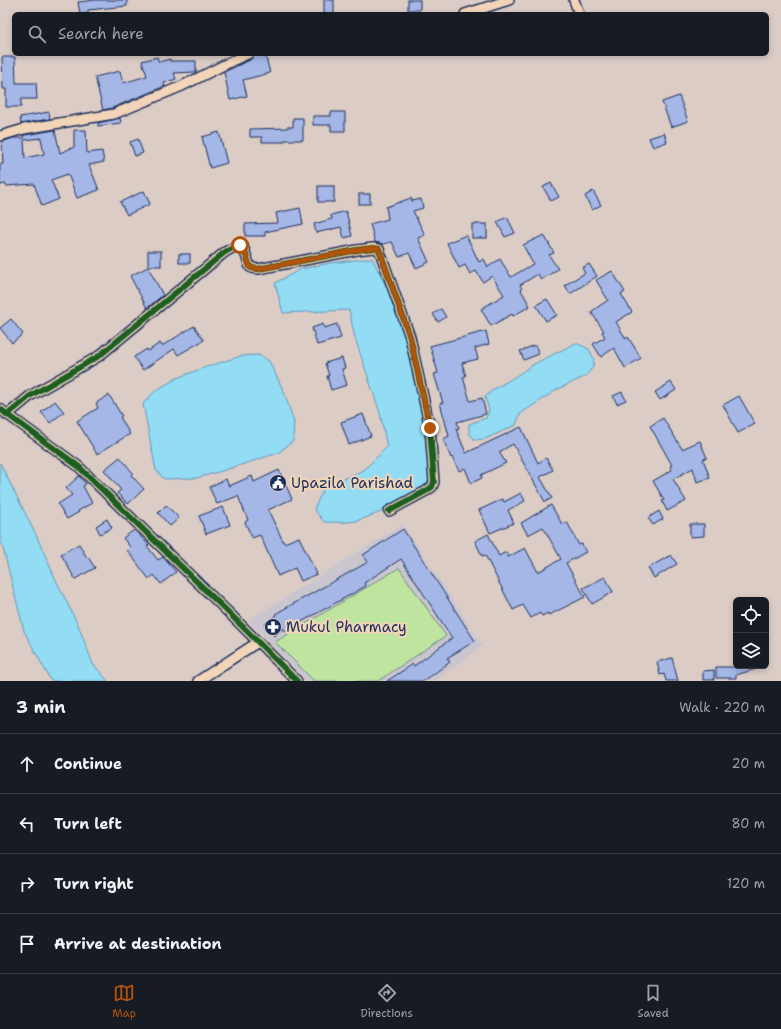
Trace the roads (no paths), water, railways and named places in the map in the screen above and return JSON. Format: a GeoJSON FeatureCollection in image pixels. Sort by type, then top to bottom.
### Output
{"type":"FeatureCollection","features":[{"type":"Feature","properties":{"kind":"street"},"geometry":{"type":"LineString","coordinates":[[471,12],[509,0]]}},
{"type":"Feature","properties":{"kind":"street"},"geometry":{"type":"LineString","coordinates":[[574,0],[578,12]]}},
{"type":"Feature","properties":{"kind":"street"},"geometry":{"type":"LineString","coordinates":[[0,136],[24,129],[114,114],[182,86],[243,56]]}},
{"type":"Feature","properties":{"kind":"street"},"geometry":{"type":"LineString","coordinates":[[297,681],[78,466],[4,412],[100,356],[226,252],[235,247],[240,245],[243,246],[250,267],[258,269],[373,248],[379,249],[410,337],[430,428],[434,482],[432,487],[426,491],[389,511]]}},
{"type":"Feature","properties":{"kind":"street"},"geometry":{"type":"LineString","coordinates":[[198,681],[258,642]]}},
{"type":"Feature","properties":{"kind":"water"},"geometry":{"type":"Polygon","coordinates":[[[372,258],[391,296],[405,337],[425,420],[431,482],[414,495],[376,514],[352,522],[324,522],[314,509],[325,486],[364,470],[387,447],[380,413],[355,338],[349,310],[283,313],[275,283],[301,269],[330,263],[372,258]]]}},
{"type":"Feature","properties":{"kind":"water"},"geometry":{"type":"Polygon","coordinates":[[[576,343],[589,349],[594,359],[593,367],[586,376],[558,389],[520,414],[516,425],[485,439],[475,440],[469,433],[469,424],[486,418],[489,410],[485,397],[494,389],[534,364],[576,343]]]}},
{"type":"Feature","properties":{"kind":"water"},"geometry":{"type":"Polygon","coordinates":[[[259,355],[269,361],[284,392],[294,422],[293,441],[278,453],[225,470],[197,478],[164,479],[156,470],[143,404],[155,391],[177,378],[241,356],[259,355]]]}},
{"type":"Feature","properties":{"kind":"water"},"geometry":{"type":"Polygon","coordinates":[[[0,463],[37,537],[78,625],[93,664],[108,681],[51,681],[24,631],[0,536],[0,463]]]}},
{"type":"Feature","properties":{"kind":"place","name":"Upazila Parishad"},"geometry":{"type":"Point","coordinates":[278,483]}},
{"type":"Feature","properties":{"kind":"place","name":"Mukul Pharmacy"},"geometry":{"type":"Point","coordinates":[273,627]}}]}
